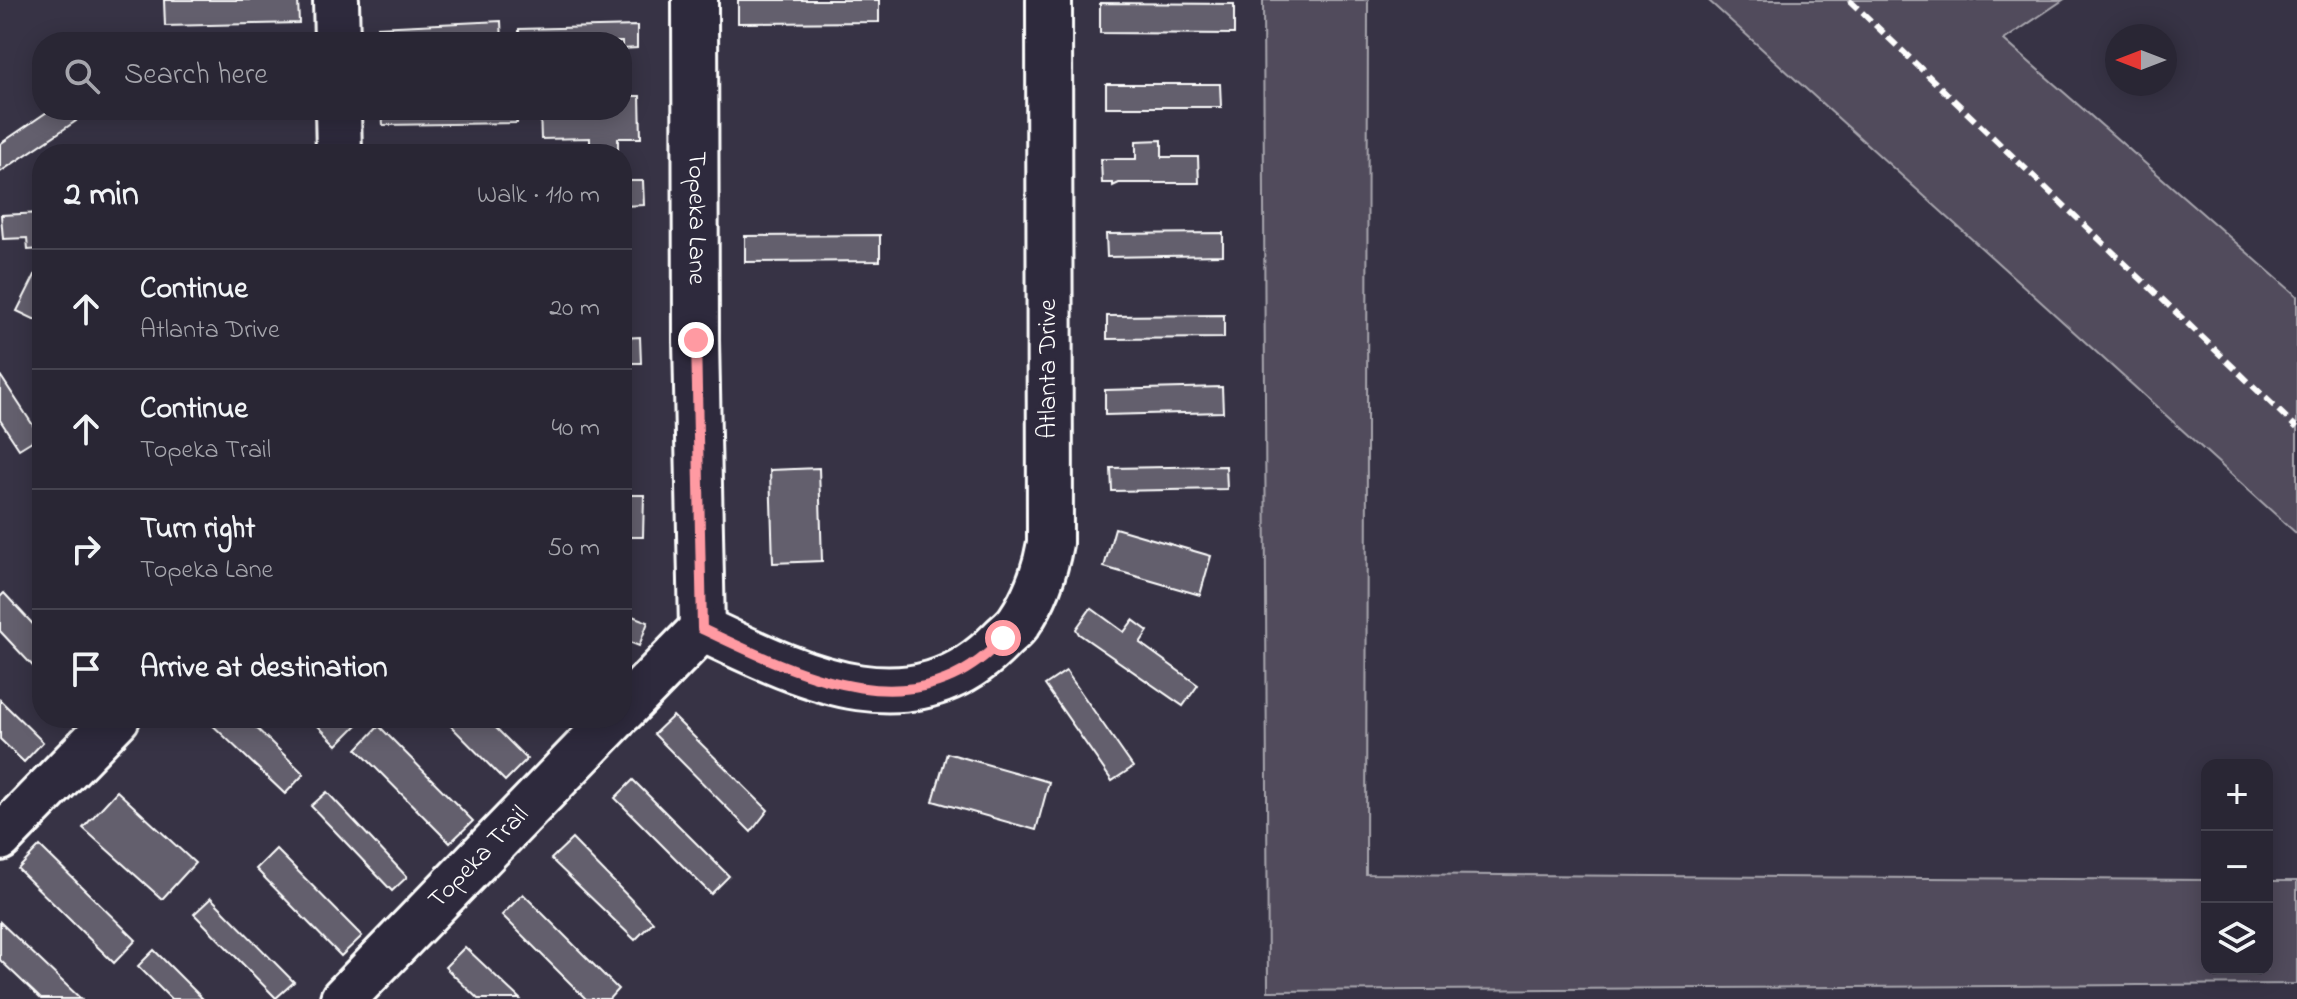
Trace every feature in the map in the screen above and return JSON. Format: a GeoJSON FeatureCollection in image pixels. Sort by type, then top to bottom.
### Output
{"type":"FeatureCollection","features":[{"type":"Feature","properties":{"kind":"street"},"geometry":{"type":"LineString","coordinates":[[336,0],[337,32]]}},
{"type":"Feature","properties":{"kind":"street","name":"Topeka Lane"},"geometry":{"type":"LineString","coordinates":[[695,0],[696,340],[702,629]]}},
{"type":"Feature","properties":{"kind":"street","name":"Atlanta Drive"},"geometry":{"type":"LineString","coordinates":[[702,629],[761,656],[837,684],[896,690],[931,685],[963,672],[980,661],[1017,625],[1035,595],[1050,543],[1049,0]]}},
{"type":"Feature","properties":{"kind":"street"},"geometry":{"type":"LineString","coordinates":[[338,120],[339,144]]}},
{"type":"Feature","properties":{"kind":"street"},"geometry":{"type":"LineString","coordinates":[[632,701],[702,629]]}},
{"type":"Feature","properties":{"kind":"street"},"geometry":{"type":"LineString","coordinates":[[0,838],[107,728]]}},
{"type":"Feature","properties":{"kind":"street","name":"Topeka Trail"},"geometry":{"type":"LineString","coordinates":[[343,999],[605,728]]}},
{"type":"Feature","properties":{"kind":"shaded area"},"geometry":{"type":"Polygon","coordinates":[[[1263,0],[1368,0],[1366,874],[2201,880],[2201,975],[2273,975],[2273,881],[2297,881],[2297,984],[1268,991],[1263,0]]]}},
{"type":"Feature","properties":{"kind":"shaded area"},"geometry":{"type":"Polygon","coordinates":[[[1708,0],[2063,0],[2004,40],[2297,296],[2297,534],[1708,0]]]}},
{"type":"Feature","properties":{"kind":"building"},"geometry":{"type":"Polygon","coordinates":[[[164,0],[298,0],[299,23],[165,26],[164,0]]]}},
{"type":"Feature","properties":{"kind":"building"},"geometry":{"type":"Polygon","coordinates":[[[738,0],[879,0],[879,22],[738,23],[738,0]]]}},
{"type":"Feature","properties":{"kind":"building"},"geometry":{"type":"Polygon","coordinates":[[[1100,3],[1234,4],[1234,34],[1100,33],[1100,3]]]}},
{"type":"Feature","properties":{"kind":"building"},"geometry":{"type":"Polygon","coordinates":[[[501,21],[502,32],[377,32],[377,27],[501,21]]]}},
{"type":"Feature","properties":{"kind":"building"},"geometry":{"type":"Polygon","coordinates":[[[637,26],[637,48],[632,48],[632,32],[519,32],[519,29],[637,26]]]}},
{"type":"Feature","properties":{"kind":"building"},"geometry":{"type":"Polygon","coordinates":[[[1106,84],[1220,84],[1221,107],[1106,107],[1106,84]]]}},
{"type":"Feature","properties":{"kind":"building"},"geometry":{"type":"Polygon","coordinates":[[[632,96],[640,96],[641,138],[618,138],[618,144],[590,144],[590,138],[541,139],[540,120],[632,120],[632,96]]]}},
{"type":"Feature","properties":{"kind":"building"},"geometry":{"type":"Polygon","coordinates":[[[35,120],[76,121],[42,144],[32,144],[32,151],[0,172],[0,144],[35,120]]]}},
{"type":"Feature","properties":{"kind":"building"},"geometry":{"type":"Polygon","coordinates":[[[383,120],[517,120],[517,123],[383,125],[383,120]]]}},
{"type":"Feature","properties":{"kind":"building"},"geometry":{"type":"Polygon","coordinates":[[[1162,140],[1162,157],[1198,157],[1199,183],[1119,183],[1113,186],[1113,183],[1102,183],[1101,159],[1136,159],[1136,141],[1162,140]]]}},
{"type":"Feature","properties":{"kind":"building"},"geometry":{"type":"Polygon","coordinates":[[[632,181],[643,181],[644,205],[632,206],[632,181]]]}},
{"type":"Feature","properties":{"kind":"building"},"geometry":{"type":"Polygon","coordinates":[[[32,213],[32,250],[28,250],[27,238],[3,239],[1,215],[32,213]]]}},
{"type":"Feature","properties":{"kind":"building"},"geometry":{"type":"Polygon","coordinates":[[[1223,233],[1223,255],[1107,257],[1106,234],[1223,233]]]}},
{"type":"Feature","properties":{"kind":"building"},"geometry":{"type":"Polygon","coordinates":[[[880,235],[880,261],[745,262],[745,236],[880,235]]]}},
{"type":"Feature","properties":{"kind":"building"},"geometry":{"type":"Polygon","coordinates":[[[32,281],[32,318],[17,311],[32,281]]]}},
{"type":"Feature","properties":{"kind":"building"},"geometry":{"type":"Polygon","coordinates":[[[1224,315],[1224,338],[1107,339],[1107,316],[1224,315]]]}},
{"type":"Feature","properties":{"kind":"building"},"geometry":{"type":"Polygon","coordinates":[[[632,337],[640,337],[641,363],[632,363],[632,337]]]}},
{"type":"Feature","properties":{"kind":"building"},"geometry":{"type":"Polygon","coordinates":[[[0,375],[32,424],[32,441],[19,449],[0,420],[0,375]]]}},
{"type":"Feature","properties":{"kind":"building"},"geometry":{"type":"Polygon","coordinates":[[[1222,387],[1223,412],[1105,415],[1105,390],[1222,387]]]}},
{"type":"Feature","properties":{"kind":"building"},"geometry":{"type":"Polygon","coordinates":[[[1226,466],[1227,489],[1112,491],[1111,468],[1226,466]]]}},
{"type":"Feature","properties":{"kind":"building"},"geometry":{"type":"Polygon","coordinates":[[[819,468],[822,561],[773,563],[770,470],[819,468]]]}},
{"type":"Feature","properties":{"kind":"building"},"geometry":{"type":"Polygon","coordinates":[[[632,495],[644,495],[643,537],[632,537],[632,495]]]}},
{"type":"Feature","properties":{"kind":"building"},"geometry":{"type":"Polygon","coordinates":[[[1115,528],[1211,556],[1200,595],[1104,567],[1115,528]]]}},
{"type":"Feature","properties":{"kind":"building"},"geometry":{"type":"Polygon","coordinates":[[[4,593],[32,623],[32,665],[0,631],[0,597],[4,593]]]}},
{"type":"Feature","properties":{"kind":"building"},"geometry":{"type":"Polygon","coordinates":[[[1091,608],[1124,632],[1133,620],[1148,631],[1140,643],[1198,685],[1183,706],[1079,634],[1076,629],[1091,608]]]}},
{"type":"Feature","properties":{"kind":"building"},"geometry":{"type":"Polygon","coordinates":[[[632,616],[648,622],[639,646],[632,643],[632,616]]]}},
{"type":"Feature","properties":{"kind":"building"},"geometry":{"type":"Polygon","coordinates":[[[1066,671],[1133,767],[1112,781],[1045,685],[1066,671]]]}},
{"type":"Feature","properties":{"kind":"building"},"geometry":{"type":"Polygon","coordinates":[[[0,700],[43,742],[24,762],[0,739],[0,700]]]}},
{"type":"Feature","properties":{"kind":"building"},"geometry":{"type":"Polygon","coordinates":[[[673,716],[768,810],[751,832],[654,734],[673,716]]]}},
{"type":"Feature","properties":{"kind":"building"},"geometry":{"type":"Polygon","coordinates":[[[216,728],[256,728],[304,774],[285,794],[216,728]]]}},
{"type":"Feature","properties":{"kind":"building"},"geometry":{"type":"Polygon","coordinates":[[[320,728],[354,728],[337,745],[320,728]]]}},
{"type":"Feature","properties":{"kind":"building"},"geometry":{"type":"Polygon","coordinates":[[[377,728],[381,728],[473,821],[450,843],[357,749],[377,728]]]}},
{"type":"Feature","properties":{"kind":"building"},"geometry":{"type":"Polygon","coordinates":[[[453,728],[496,728],[527,759],[505,781],[453,728]]]}},
{"type":"Feature","properties":{"kind":"building"},"geometry":{"type":"Polygon","coordinates":[[[947,753],[1049,782],[1036,830],[933,801],[947,753]]]}},
{"type":"Feature","properties":{"kind":"building"},"geometry":{"type":"Polygon","coordinates":[[[633,780],[729,876],[711,894],[615,798],[633,780]]]}},
{"type":"Feature","properties":{"kind":"building"},"geometry":{"type":"Polygon","coordinates":[[[117,791],[195,863],[162,899],[83,828],[117,791]]]}},
{"type":"Feature","properties":{"kind":"building"},"geometry":{"type":"Polygon","coordinates":[[[327,792],[407,877],[392,891],[311,806],[327,792]]]}},
{"type":"Feature","properties":{"kind":"building"},"geometry":{"type":"Polygon","coordinates":[[[572,839],[653,922],[635,940],[551,859],[572,839]]]}},
{"type":"Feature","properties":{"kind":"building"},"geometry":{"type":"Polygon","coordinates":[[[40,846],[136,940],[114,963],[18,869],[40,846]]]}},
{"type":"Feature","properties":{"kind":"building"},"geometry":{"type":"Polygon","coordinates":[[[276,849],[362,936],[341,956],[256,869],[276,849]]]}},
{"type":"Feature","properties":{"kind":"building"},"geometry":{"type":"Polygon","coordinates":[[[523,894],[618,989],[609,999],[586,999],[502,915],[523,894]]]}},
{"type":"Feature","properties":{"kind":"building"},"geometry":{"type":"Polygon","coordinates":[[[211,898],[294,982],[276,998],[194,914],[211,898]]]}},
{"type":"Feature","properties":{"kind":"building"},"geometry":{"type":"Polygon","coordinates":[[[0,922],[81,999],[41,999],[0,960],[0,922]]]}},
{"type":"Feature","properties":{"kind":"building"},"geometry":{"type":"Polygon","coordinates":[[[465,947],[520,999],[478,999],[445,967],[465,947]]]}},
{"type":"Feature","properties":{"kind":"building"},"geometry":{"type":"Polygon","coordinates":[[[154,950],[203,999],[171,999],[138,966],[154,950]]]}},
{"type":"Feature","properties":{"kind":"railway"},"geometry":{"type":"LineString","coordinates":[[1849,0],[2297,428]]}},
{"type":"Feature","properties":{"kind":"route"},"geometry":{"type":"LineString","coordinates":[[696,340],[702,629],[825,681],[896,690],[931,685],[963,672],[989,654],[1003,638]]}}]}
